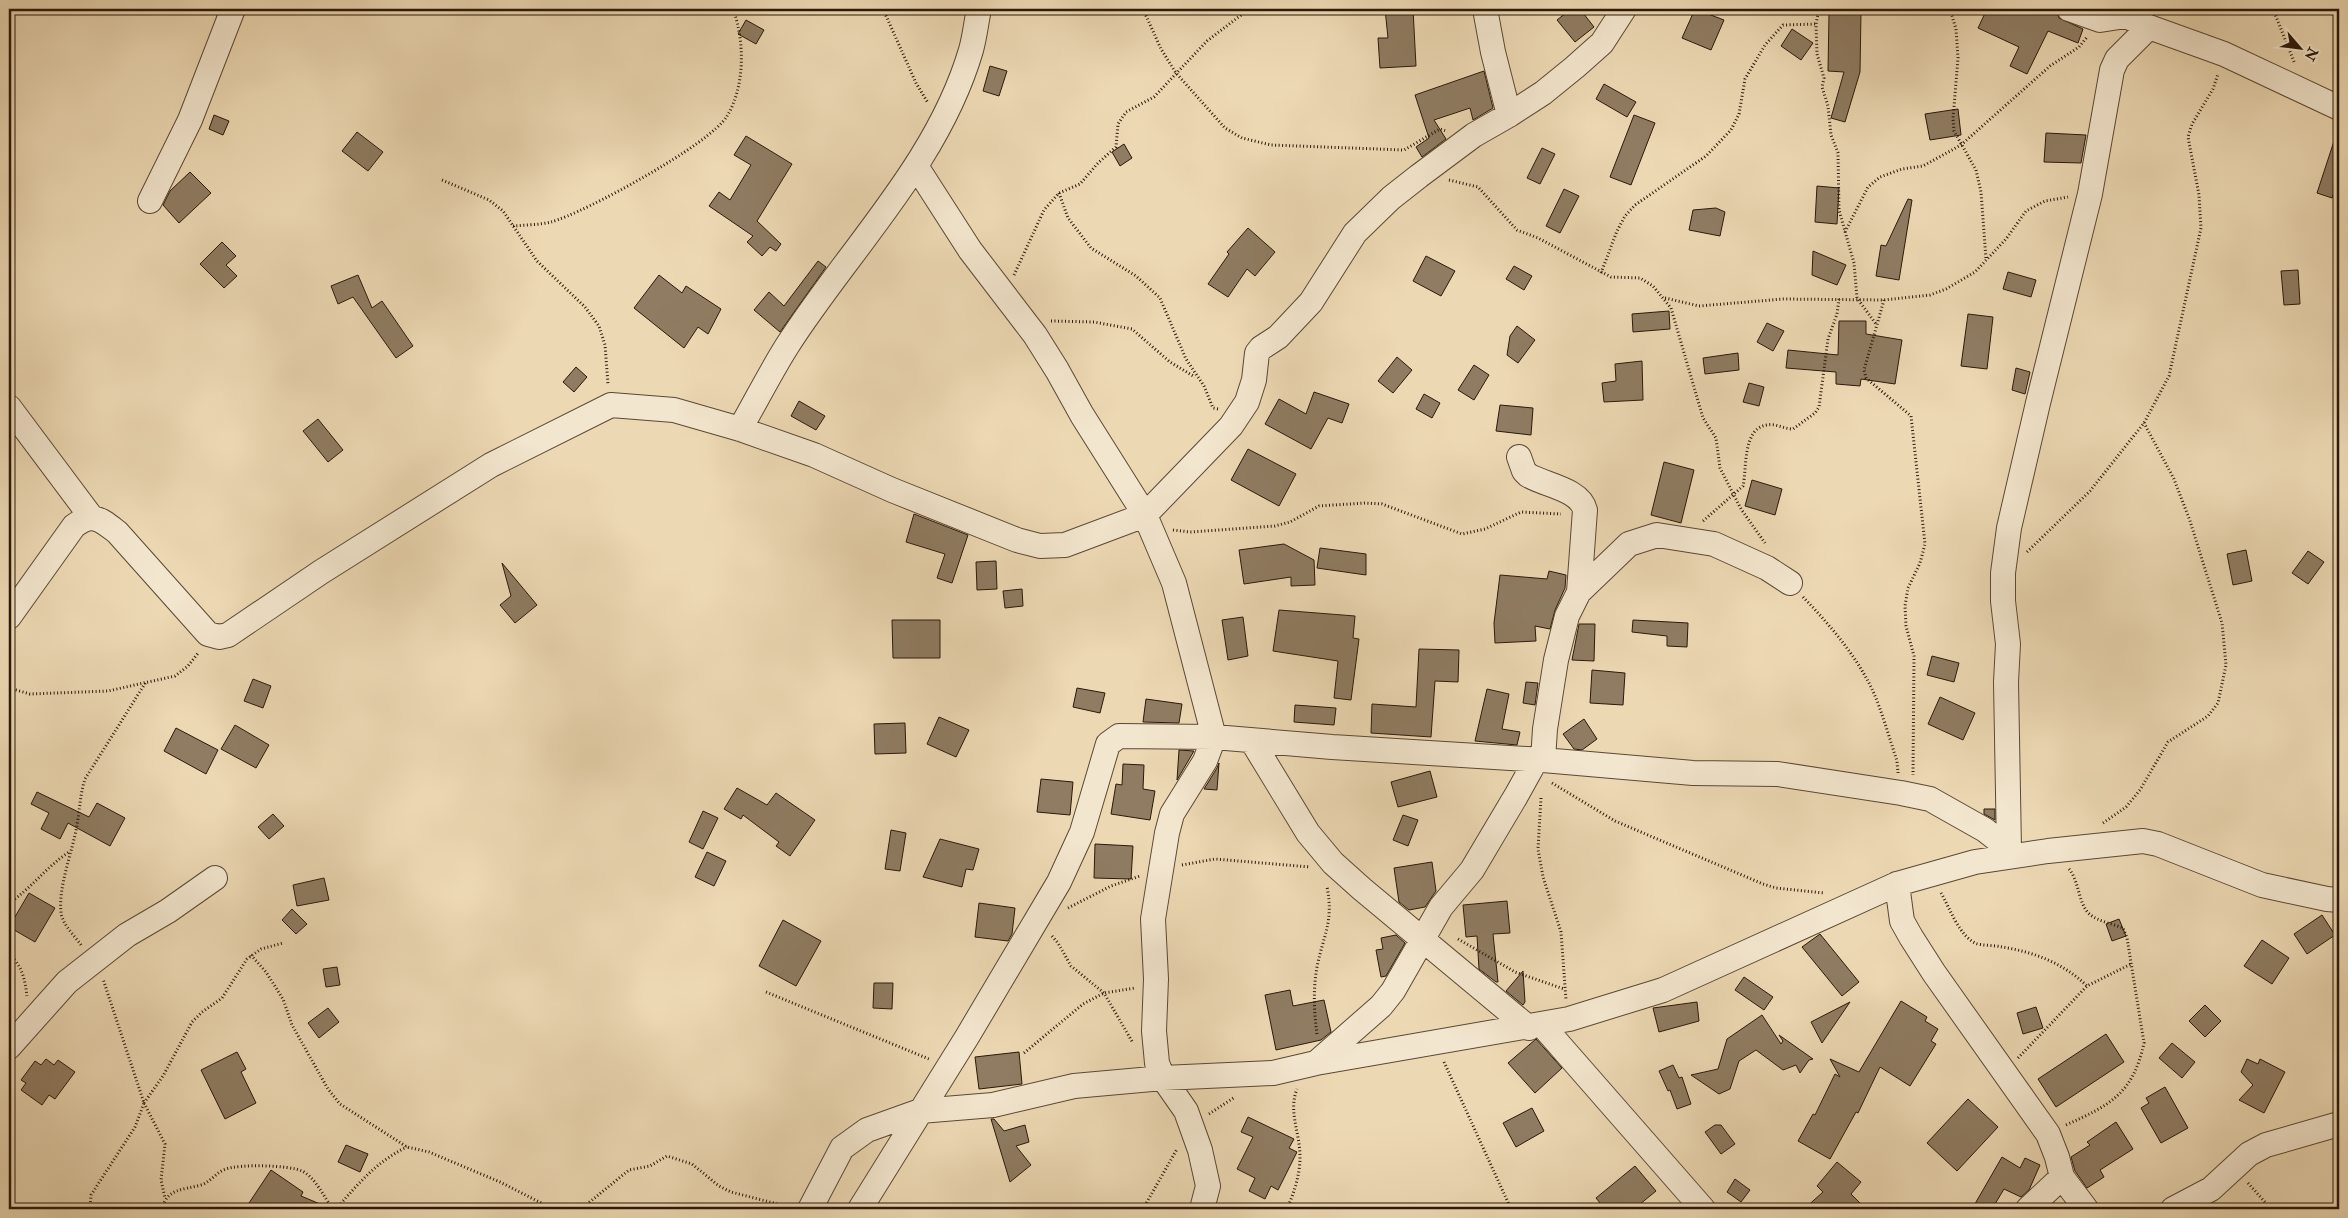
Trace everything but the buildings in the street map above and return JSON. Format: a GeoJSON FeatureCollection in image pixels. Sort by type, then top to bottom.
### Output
{"type":"FeatureCollection","features":[{"type":"Feature","properties":{"kind":"street"},"geometry":{"type":"LineString","coordinates":[[150,201],[190,120],[233,9]]}},
{"type":"Feature","properties":{"kind":"street"},"geometry":{"type":"LineString","coordinates":[[740,429],[788,345],[916,166],[956,91],[971,52],[979,9]]}},
{"type":"Feature","properties":{"kind":"street"},"geometry":{"type":"LineString","coordinates":[[1485,9],[1493,52],[1509,116]]}},
{"type":"Feature","properties":{"kind":"street"},"geometry":{"type":"LineString","coordinates":[[9,618],[74,526],[84,518],[92,518],[100,520],[117,532],[208,634],[220,637],[228,634],[321,572],[491,465],[611,405],[674,410],[740,429],[814,455],[892,490],[1017,540],[1040,546],[1065,545],[1147,521],[1231,426],[1247,402],[1254,380],[1255,360],[1261,348],[1278,337],[1311,302],[1355,233],[1391,198],[1418,176],[1474,135],[1509,116],[1556,82],[1602,43],[1624,9]]}},
{"type":"Feature","properties":{"kind":"street"},"geometry":{"type":"LineString","coordinates":[[2069,9],[2100,20],[2140,17],[2272,75],[2306,94],[2339,108]]}},
{"type":"Feature","properties":{"kind":"street"},"geometry":{"type":"LineString","coordinates":[[2013,852],[2006,682],[2008,644],[2003,601],[2003,573],[2009,528],[2090,194],[2112,70],[2140,17]]}},
{"type":"Feature","properties":{"kind":"street"},"geometry":{"type":"LineString","coordinates":[[916,166],[970,250],[1024,321],[1057,370],[1082,415],[1147,521],[1174,583],[1214,737],[1205,761],[1172,814],[1160,871],[1153,918],[1156,979],[1154,1031],[1160,1070],[1186,1111],[1203,1160],[1208,1186],[1202,1209]]}},
{"type":"Feature","properties":{"kind":"street"},"geometry":{"type":"LineString","coordinates":[[9,407],[92,518]]}},
{"type":"Feature","properties":{"kind":"street"},"geometry":{"type":"LineString","coordinates":[[1519,457],[1524,471],[1528,475],[1570,494],[1584,505],[1579,592]]}},
{"type":"Feature","properties":{"kind":"street"},"geometry":{"type":"LineString","coordinates":[[1315,1062],[1381,1006],[1393,991],[1442,907],[1472,870],[1536,763],[1545,729],[1556,660],[1567,616],[1579,592],[1629,544],[1657,535],[1714,544],[1767,568],[1790,583]]}},
{"type":"Feature","properties":{"kind":"street"},"geometry":{"type":"LineString","coordinates":[[860,1209],[1038,920],[1059,882],[1082,832],[1108,744],[1119,736],[1214,737],[1536,763],[1693,773],[1778,774],[1930,799],[1970,820],[2013,852]]}},
{"type":"Feature","properties":{"kind":"street"},"geometry":{"type":"LineString","coordinates":[[1252,741],[1328,865],[1427,931],[1535,1026],[1703,1209]]}},
{"type":"Feature","properties":{"kind":"street"},"geometry":{"type":"LineString","coordinates":[[800,1208],[842,1148],[867,1130],[920,1111],[993,1105],[1074,1086],[1160,1070],[1273,1073],[1315,1062],[1569,1019],[1663,990],[1897,884],[2013,852],[2143,841],[2158,844],[2262,885],[2339,900]]}},
{"type":"Feature","properties":{"kind":"street"},"geometry":{"type":"LineString","coordinates":[[9,1047],[32,1024],[67,982],[95,959],[127,935],[168,911],[215,878]]}},
{"type":"Feature","properties":{"kind":"street"},"geometry":{"type":"LineString","coordinates":[[1897,884],[1902,921]]}},
{"type":"Feature","properties":{"kind":"street"},"geometry":{"type":"LineString","coordinates":[[1872,895],[1902,921],[1934,973],[2048,1134],[2062,1177],[2086,1209]]}},
{"type":"Feature","properties":{"kind":"street"},"geometry":{"type":"LineString","coordinates":[[2173,1209],[2211,1189],[2249,1154],[2266,1145],[2339,1124]]}},
{"type":"Feature","properties":{"kind":"street"},"geometry":{"type":"LineString","coordinates":[[2028,1209],[2062,1177]]}},
{"type":"Feature","properties":{"kind":"path"},"geometry":{"type":"LineString","coordinates":[[513,226],[551,222],[586,207],[689,150],[726,119],[735,102],[740,77],[739,41],[735,9]]}},
{"type":"Feature","properties":{"kind":"path"},"geometry":{"type":"LineString","coordinates":[[883,9],[938,127]]}},
{"type":"Feature","properties":{"kind":"path"},"geometry":{"type":"LineString","coordinates":[[1142,9],[1161,49],[1176,73],[1225,128],[1242,138],[1271,146],[1404,150],[1440,129],[1448,131],[1457,148]]}},
{"type":"Feature","properties":{"kind":"path"},"geometry":{"type":"LineString","coordinates":[[1005,296],[1036,224],[1044,210],[1059,193],[1080,184],[1098,163],[1116,147],[1118,124],[1126,112],[1154,97],[1207,41],[1249,9]]}},
{"type":"Feature","properties":{"kind":"path"},"geometry":{"type":"LineString","coordinates":[[1819,9],[1816,24],[1817,54],[1824,78],[1822,87],[1828,106],[1831,135],[1838,153],[1839,210],[1854,263],[1857,298],[1876,324]]}},
{"type":"Feature","properties":{"kind":"path"},"geometry":{"type":"LineString","coordinates":[[1950,9],[1956,29],[1958,58],[1953,119],[1954,131],[1976,170],[1981,192],[1986,259]]}},
{"type":"Feature","properties":{"kind":"path"},"geometry":{"type":"LineString","coordinates":[[2274,9],[2306,94]]}},
{"type":"Feature","properties":{"kind":"path"},"geometry":{"type":"LineString","coordinates":[[1845,232],[1868,187],[1880,177],[1902,169],[1923,166],[1961,145],[2050,66],[2079,47],[2100,20]]}},
{"type":"Feature","properties":{"kind":"path"},"geometry":{"type":"LineString","coordinates":[[1601,273],[1617,231],[1625,216],[1635,205],[1706,156],[1731,130],[1739,114],[1745,79],[1765,45],[1783,25],[1816,24]]}},
{"type":"Feature","properties":{"kind":"path"},"geometry":{"type":"LineString","coordinates":[[2003,573],[2090,491],[2144,423],[2169,376],[2201,228],[2199,194],[2188,137],[2192,124],[2213,89],[2224,54]]}},
{"type":"Feature","properties":{"kind":"path"},"geometry":{"type":"LineString","coordinates":[[1418,176],[1465,182],[1478,187],[1517,230],[1538,238],[1610,277],[1640,278],[1653,286],[1671,308],[1703,418],[1716,438],[1720,468],[1734,496],[1770,549]]}},
{"type":"Feature","properties":{"kind":"path"},"geometry":{"type":"LineString","coordinates":[[442,180],[490,200],[503,211],[538,262],[585,307],[599,326],[605,345],[611,405]]}},
{"type":"Feature","properties":{"kind":"path"},"geometry":{"type":"LineString","coordinates":[[1059,193],[1068,218],[1091,248],[1136,276],[1160,298],[1186,360],[1204,386],[1213,408],[1247,402]]}},
{"type":"Feature","properties":{"kind":"path"},"geometry":{"type":"LineString","coordinates":[[1664,298],[1698,306],[1783,299],[1857,298],[1884,300],[1930,295],[1946,289],[1975,272],[2006,239],[2026,211],[2045,201],[2090,194]]}},
{"type":"Feature","properties":{"kind":"path"},"geometry":{"type":"LineString","coordinates":[[1734,496],[1743,486],[1747,447],[1758,429],[1768,424],[1793,429],[1815,413],[1819,407],[1828,339],[1837,314],[1839,299]]}},
{"type":"Feature","properties":{"kind":"path"},"geometry":{"type":"LineString","coordinates":[[1884,300],[1864,370],[1865,376],[1907,411],[1912,421],[1913,448],[1925,544],[1920,563],[1908,588],[1904,606],[1906,626],[1914,656],[1912,772],[1917,785],[1930,799]]}},
{"type":"Feature","properties":{"kind":"path"},"geometry":{"type":"LineString","coordinates":[[1024,321],[1094,322],[1123,326],[1138,333],[1170,362],[1198,379]]}},
{"type":"Feature","properties":{"kind":"path"},"geometry":{"type":"LineString","coordinates":[[2099,826],[2126,807],[2140,790],[2168,742],[2208,716],[2218,703],[2226,665],[2222,623],[2190,521],[2174,479],[2144,423]]}},
{"type":"Feature","properties":{"kind":"path"},"geometry":{"type":"LineString","coordinates":[[1147,521],[1190,532],[1275,526],[1290,522],[1319,506],[1366,503],[1382,504],[1462,534],[1485,529],[1522,512],[1568,514],[1584,518]]}},
{"type":"Feature","properties":{"kind":"path"},"geometry":{"type":"LineString","coordinates":[[1790,583],[1831,628],[1864,672],[1873,691],[1897,761],[1901,793]]}},
{"type":"Feature","properties":{"kind":"path"},"geometry":{"type":"LineString","coordinates":[[9,688],[30,694],[108,691],[175,676],[197,656],[208,634]]}},
{"type":"Feature","properties":{"kind":"path"},"geometry":{"type":"LineString","coordinates":[[146,682],[84,779],[80,795],[78,824],[70,852],[61,914],[65,924],[95,959],[144,1103],[165,1144],[161,1180],[165,1198],[162,1209]]}},
{"type":"Feature","properties":{"kind":"path"},"geometry":{"type":"LineString","coordinates":[[1536,763],[1615,821],[1651,838],[1763,884],[1776,888],[1827,893]]}},
{"type":"Feature","properties":{"kind":"path"},"geometry":{"type":"LineString","coordinates":[[1541,795],[1538,821],[1538,849],[1543,877],[1561,932],[1564,989],[1569,1019]]}},
{"type":"Feature","properties":{"kind":"path"},"geometry":{"type":"LineString","coordinates":[[2048,850],[2073,874],[2087,911],[2091,916],[2123,928],[2130,951],[2143,1026],[2144,1043],[2140,1059],[2127,1087],[2110,1103],[2048,1134]]}},
{"type":"Feature","properties":{"kind":"path"},"geometry":{"type":"LineString","coordinates":[[9,903],[30,888],[48,868],[70,852]]}},
{"type":"Feature","properties":{"kind":"path"},"geometry":{"type":"LineString","coordinates":[[1160,1070],[1127,1035],[1104,993],[1071,966],[1058,943],[1038,920],[1088,900],[1128,880],[1201,860],[1215,859],[1300,867],[1328,865],[1330,924],[1317,966],[1314,990],[1315,1062],[1292,1109],[1298,1132],[1300,1157],[1299,1175],[1288,1209]]}},
{"type":"Feature","properties":{"kind":"path"},"geometry":{"type":"LineString","coordinates":[[1933,873],[1940,892],[1962,931],[1976,944],[2020,950],[2047,958],[2074,973],[2087,986]]}},
{"type":"Feature","properties":{"kind":"path"},"geometry":{"type":"LineString","coordinates":[[1427,931],[1515,972],[1564,989]]}},
{"type":"Feature","properties":{"kind":"path"},"geometry":{"type":"LineString","coordinates":[[90,1209],[91,1195],[135,1127],[144,1103],[164,1076],[192,1022],[202,1012],[222,998],[251,955],[261,949],[283,943]]}},
{"type":"Feature","properties":{"kind":"path"},"geometry":{"type":"LineString","coordinates":[[251,955],[266,972],[283,999],[292,1025],[328,1089],[340,1104],[407,1147],[429,1152],[500,1182],[553,1209]]}},
{"type":"Feature","properties":{"kind":"path"},"geometry":{"type":"LineString","coordinates":[[9,956],[18,961],[26,982],[32,1024]]}},
{"type":"Feature","properties":{"kind":"path"},"geometry":{"type":"LineString","coordinates":[[2005,1071],[2087,986],[2131,964]]}},
{"type":"Feature","properties":{"kind":"path"},"geometry":{"type":"LineString","coordinates":[[1024,1053],[1083,1004],[1104,993],[1131,990],[1156,979]]}},
{"type":"Feature","properties":{"kind":"path"},"geometry":{"type":"LineString","coordinates":[[766,992],[948,1067]]}},
{"type":"Feature","properties":{"kind":"path"},"geometry":{"type":"LineString","coordinates":[[1435,1042],[1511,1209]]}},
{"type":"Feature","properties":{"kind":"path"},"geometry":{"type":"LineString","coordinates":[[1143,1209],[1192,1124],[1239,1095]]}},
{"type":"Feature","properties":{"kind":"path"},"geometry":{"type":"LineString","coordinates":[[165,1198],[186,1188],[202,1185],[226,1169],[244,1165],[300,1170],[309,1175],[334,1209],[363,1178],[388,1156],[407,1147]]}},
{"type":"Feature","properties":{"kind":"path"},"geometry":{"type":"LineString","coordinates":[[581,1209],[629,1170],[650,1166],[667,1156],[692,1164],[718,1186],[731,1192],[800,1208]]}},
{"type":"Feature","properties":{"kind":"path"},"geometry":{"type":"LineString","coordinates":[[2236,1167],[2251,1188],[2271,1209]]}}]}
